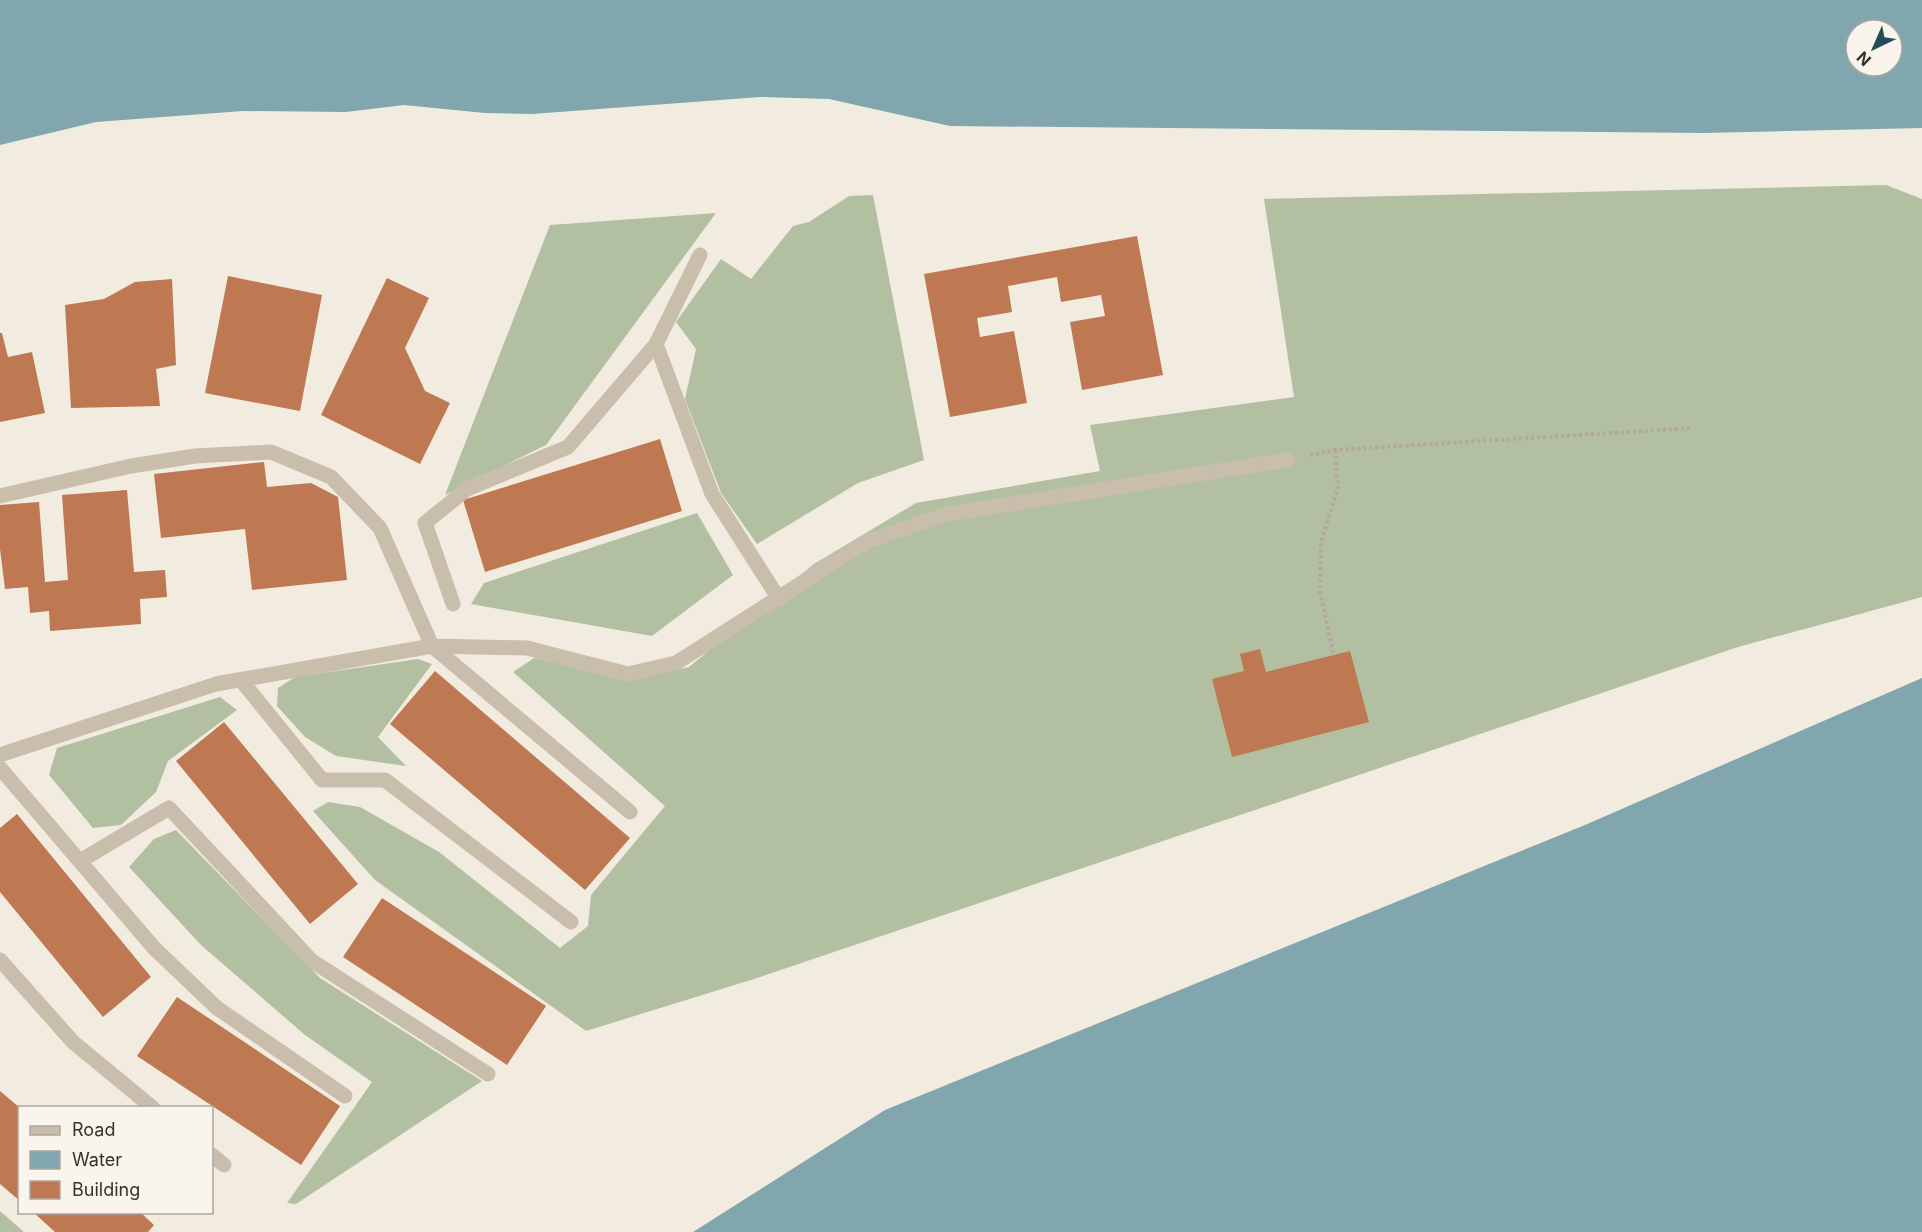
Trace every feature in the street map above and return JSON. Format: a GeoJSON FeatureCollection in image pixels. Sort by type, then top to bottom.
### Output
{"type":"FeatureCollection","features":[{"type":"Feature","properties":{"kind":"street"},"geometry":{"type":"LineString","coordinates":[[453,604],[425,523],[467,489],[568,447],[656,344],[700,255]]}},
{"type":"Feature","properties":{"kind":"street"},"geometry":{"type":"LineString","coordinates":[[656,344],[712,494],[779,599]]}},
{"type":"Feature","properties":{"kind":"street"},"geometry":{"type":"LineString","coordinates":[[0,496],[174,459],[271,452],[332,477],[380,528],[432,646],[630,812]]}},
{"type":"Feature","properties":{"kind":"street"},"geometry":{"type":"LineString","coordinates":[[0,755],[216,684],[432,646],[527,648],[628,674],[676,663],[866,542],[948,514],[1287,460]]}},
{"type":"Feature","properties":{"kind":"street"},"geometry":{"type":"LineString","coordinates":[[241,680],[322,780],[385,780],[571,922]]}},
{"type":"Feature","properties":{"kind":"street"},"geometry":{"type":"LineString","coordinates":[[0,768],[154,948],[217,1008],[345,1096]]}},
{"type":"Feature","properties":{"kind":"street"},"geometry":{"type":"LineString","coordinates":[[80,861],[169,808],[312,961],[488,1074]]}},
{"type":"Feature","properties":{"kind":"street"},"geometry":{"type":"LineString","coordinates":[[0,960],[73,1042],[152,1106]]}},
{"type":"Feature","properties":{"kind":"path"},"geometry":{"type":"LineString","coordinates":[[1287,460],[1335,450],[1692,428]]}},
{"type":"Feature","properties":{"kind":"path"},"geometry":{"type":"LineString","coordinates":[[1333,653],[1320,591],[1321,542],[1338,488],[1335,450]]}},
{"type":"Feature","properties":{"kind":"green space"},"geometry":{"type":"Polygon","coordinates":[[[1886,185],[1922,199],[1922,597],[1738,647],[754,979],[586,1031],[375,880],[313,811],[328,802],[360,807],[439,852],[560,948],[588,926],[591,895],[665,806],[513,672],[534,658],[637,679],[689,667],[814,564],[916,503],[1100,471],[1090,425],[1294,397],[1264,199],[1886,185]]]}},
{"type":"Feature","properties":{"kind":"green space"},"geometry":{"type":"Polygon","coordinates":[[[873,195],[924,460],[858,483],[757,544],[721,493],[685,399],[696,349],[676,322],[721,259],[751,279],[793,226],[809,222],[849,196],[873,195]]]}},
{"type":"Feature","properties":{"kind":"green space"},"geometry":{"type":"Polygon","coordinates":[[[716,213],[546,445],[445,495],[550,225],[716,213]]]}},
{"type":"Feature","properties":{"kind":"green space"},"geometry":{"type":"Polygon","coordinates":[[[697,513],[733,575],[652,636],[471,604],[484,583],[697,513]]]}},
{"type":"Feature","properties":{"kind":"green space"},"geometry":{"type":"Polygon","coordinates":[[[418,659],[432,664],[378,737],[406,766],[336,756],[305,737],[277,706],[278,688],[295,677],[418,659]]]}},
{"type":"Feature","properties":{"kind":"green space"},"geometry":{"type":"Polygon","coordinates":[[[220,697],[237,710],[168,761],[156,792],[121,825],[93,828],[49,775],[57,748],[220,697]]]}},
{"type":"Feature","properties":{"kind":"green space"},"geometry":{"type":"Polygon","coordinates":[[[176,830],[320,978],[482,1081],[296,1204],[287,1203],[372,1082],[305,1035],[201,945],[129,867],[154,839],[176,830]]]}},
{"type":"Feature","properties":{"kind":"green space"},"geometry":{"type":"Polygon","coordinates":[[[0,1211],[24,1232],[0,1232],[0,1211]]]}},
{"type":"Feature","properties":{"kind":"water"},"geometry":{"type":"Polygon","coordinates":[[[0,0],[1922,0],[1922,128],[1704,133],[950,126],[829,99],[760,97],[532,114],[485,113],[404,105],[346,112],[243,111],[96,122],[0,145],[0,0]]]}},
{"type":"Feature","properties":{"kind":"water"},"geometry":{"type":"Polygon","coordinates":[[[1922,678],[1922,1232],[693,1232],[885,1110],[1585,825],[1922,678]]]}},
{"type":"Feature","properties":{"kind":"building"},"geometry":{"type":"Polygon","coordinates":[[[1137,236],[1163,375],[1082,390],[1070,322],[1105,316],[1101,295],[1061,302],[1057,277],[1008,286],[1012,312],[977,318],[980,337],[1014,331],[1027,403],[950,417],[924,274],[1137,236]]]}},
{"type":"Feature","properties":{"kind":"building"},"geometry":{"type":"Polygon","coordinates":[[[228,276],[322,295],[300,411],[205,393],[228,276]]]}},
{"type":"Feature","properties":{"kind":"building"},"geometry":{"type":"Polygon","coordinates":[[[387,278],[429,298],[405,348],[425,391],[450,403],[420,464],[321,415],[387,278]]]}},
{"type":"Feature","properties":{"kind":"building"},"geometry":{"type":"Polygon","coordinates":[[[172,279],[176,365],[156,369],[160,406],[71,408],[65,305],[104,299],[135,282],[172,279]]]}},
{"type":"Feature","properties":{"kind":"building"},"geometry":{"type":"Polygon","coordinates":[[[0,333],[2,333],[8,357],[32,352],[45,413],[0,422],[0,333]]]}},
{"type":"Feature","properties":{"kind":"building"},"geometry":{"type":"Polygon","coordinates":[[[660,439],[682,511],[485,572],[463,500],[660,439]]]}},
{"type":"Feature","properties":{"kind":"building"},"geometry":{"type":"Polygon","coordinates":[[[264,462],[267,487],[311,483],[338,497],[347,580],[252,590],[245,529],[161,538],[154,474],[264,462]]]}},
{"type":"Feature","properties":{"kind":"building"},"geometry":{"type":"Polygon","coordinates":[[[127,490],[134,572],[165,570],[167,597],[140,599],[141,624],[50,631],[49,611],[30,613],[28,587],[5,589],[0,549],[0,505],[39,502],[45,582],[68,580],[62,495],[127,490]]]}},
{"type":"Feature","properties":{"kind":"building"},"geometry":{"type":"Polygon","coordinates":[[[1260,649],[1266,672],[1350,651],[1369,722],[1232,757],[1212,679],[1244,671],[1240,654],[1260,649]]]}},
{"type":"Feature","properties":{"kind":"building"},"geometry":{"type":"Polygon","coordinates":[[[435,671],[630,838],[585,890],[390,724],[435,671]]]}},
{"type":"Feature","properties":{"kind":"building"},"geometry":{"type":"Polygon","coordinates":[[[224,722],[358,884],[310,924],[176,761],[224,722]]]}},
{"type":"Feature","properties":{"kind":"building"},"geometry":{"type":"Polygon","coordinates":[[[17,814],[151,977],[103,1017],[0,892],[0,828],[17,814]]]}},
{"type":"Feature","properties":{"kind":"building"},"geometry":{"type":"Polygon","coordinates":[[[382,898],[546,1006],[507,1065],[343,957],[382,898]]]}},
{"type":"Feature","properties":{"kind":"building"},"geometry":{"type":"Polygon","coordinates":[[[177,997],[340,1106],[301,1165],[137,1056],[177,997]]]}},
{"type":"Feature","properties":{"kind":"building"},"geometry":{"type":"Polygon","coordinates":[[[0,1091],[18,1106],[18,1199],[0,1184],[0,1091]]]}},
{"type":"Feature","properties":{"kind":"building"},"geometry":{"type":"Polygon","coordinates":[[[35,1214],[142,1214],[154,1225],[148,1232],[55,1232],[35,1214]]]}}]}
